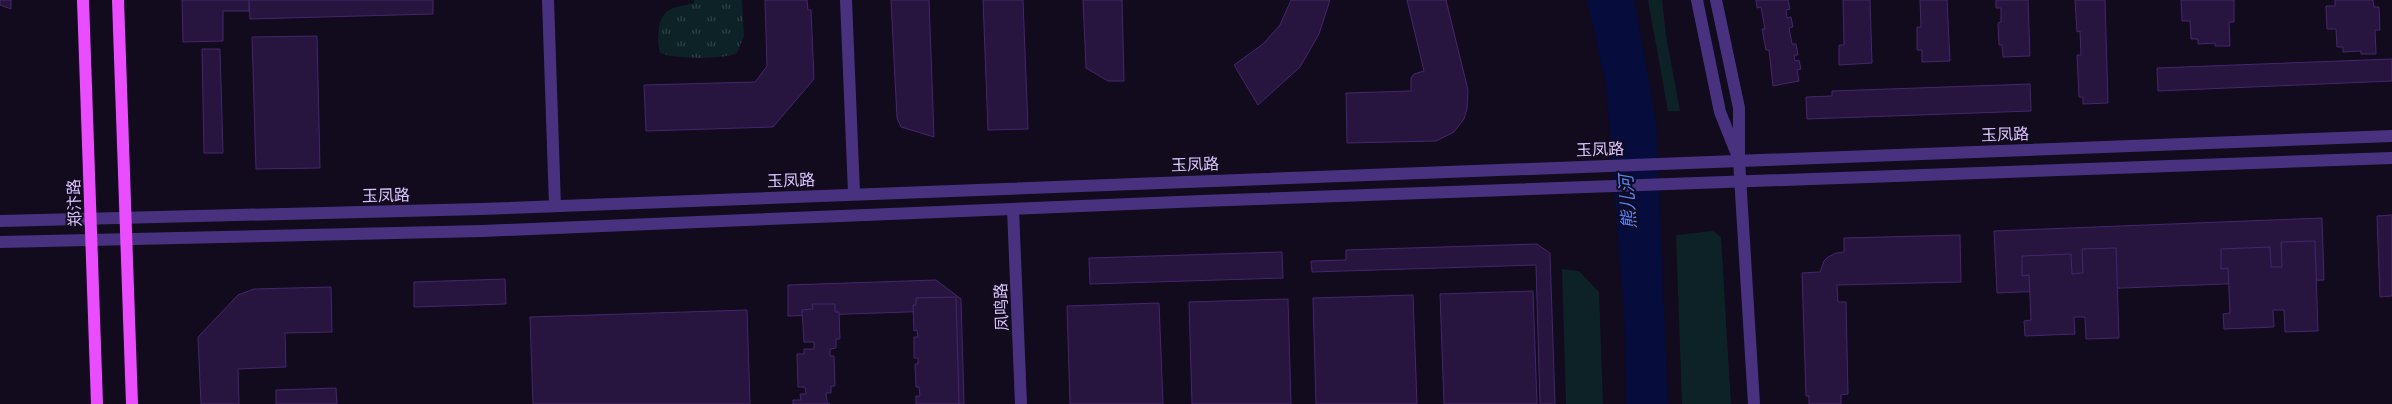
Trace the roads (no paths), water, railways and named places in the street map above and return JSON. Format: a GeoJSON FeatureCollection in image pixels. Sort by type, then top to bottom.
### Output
{"type":"FeatureCollection","features":[{"type":"Feature","properties":{"kind":"main road","name":"郑汴路"},"geometry":{"type":"LineString","coordinates":[[83,0],[97,404]]}},
{"type":"Feature","properties":{"kind":"main road"},"geometry":{"type":"LineString","coordinates":[[118,0],[132,404]]}},
{"type":"Feature","properties":{"kind":"street"},"geometry":{"type":"LineString","coordinates":[[548,0],[555,206]]}},
{"type":"Feature","properties":{"kind":"street"},"geometry":{"type":"LineString","coordinates":[[846,0],[854,193]]}},
{"type":"Feature","properties":{"kind":"street"},"geometry":{"type":"LineString","coordinates":[[1697,0],[1720,112],[1739,160]]}},
{"type":"Feature","properties":{"kind":"street"},"geometry":{"type":"LineString","coordinates":[[1716,0],[1739,108],[1739,160],[1754,404]]}},
{"type":"Feature","properties":{"kind":"street","name":"玉凤路"},"geometry":{"type":"LineString","coordinates":[[0,221],[555,206],[854,193],[2392,136]]}},
{"type":"Feature","properties":{"kind":"street"},"geometry":{"type":"LineString","coordinates":[[0,242],[482,231],[1013,209],[2392,158]]}},
{"type":"Feature","properties":{"kind":"street","name":"凤鸣路"},"geometry":{"type":"LineString","coordinates":[[1013,209],[1021,404]]}},
{"type":"Feature","properties":{"kind":"water","name":"熊儿河"},"geometry":{"type":"Polygon","coordinates":[[[1587,0],[1634,0],[1656,120],[1668,404],[1626,404],[1624,314],[1606,85],[1587,0]]]}}]}
